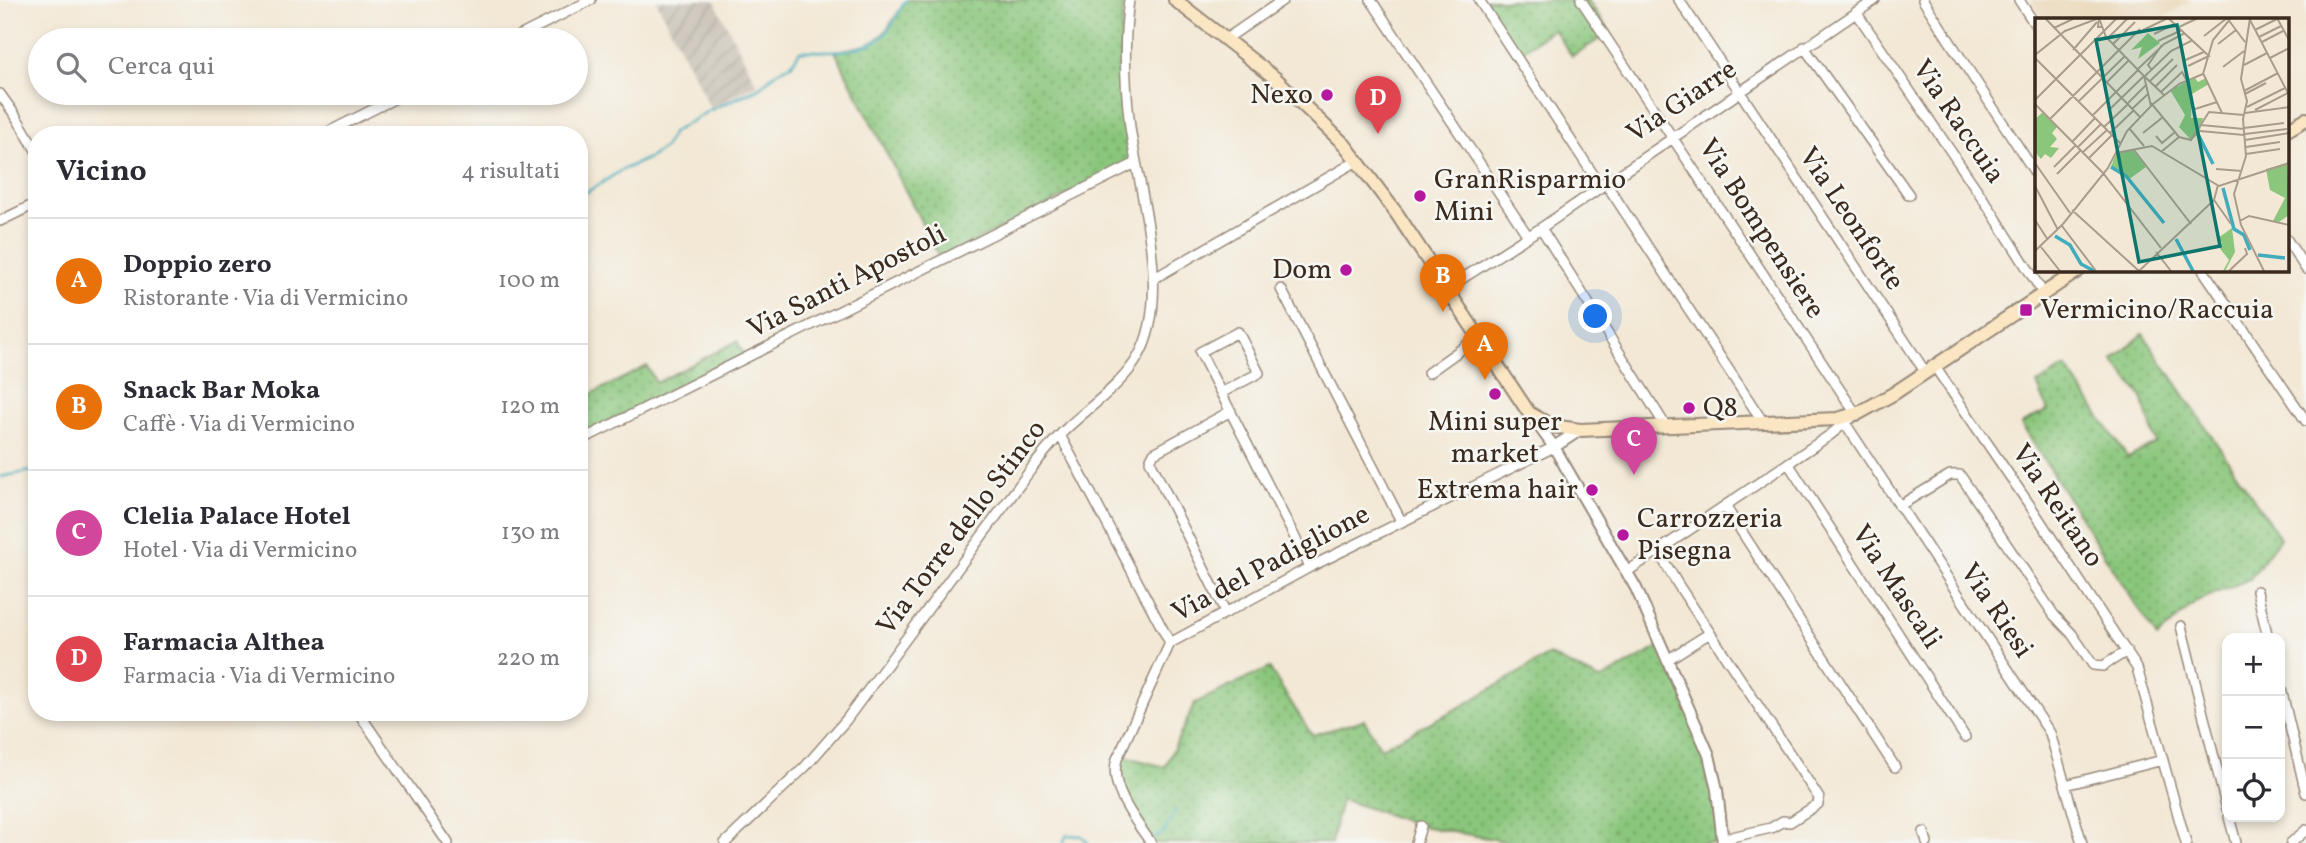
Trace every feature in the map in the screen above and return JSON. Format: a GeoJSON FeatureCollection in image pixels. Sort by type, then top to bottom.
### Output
{"type":"FeatureCollection","features":[{"type":"Feature","properties":{"kind":"main road"},"geometry":{"type":"LineString","coordinates":[[1175,0],[1226,39],[1331,131],[1397,214],[1477,338],[1530,413],[1556,427],[1580,430],[1848,419],[1931,370],[2077,271]]}},
{"type":"Feature","properties":{"kind":"main road"},"geometry":{"type":"LineString","coordinates":[[2288,130],[2305,121]]}},
{"type":"Feature","properties":{"kind":"street"},"geometry":{"type":"LineString","coordinates":[[535,28],[591,0]]}},
{"type":"Feature","properties":{"kind":"street","name":"Via Torre dello Stinco"},"geometry":{"type":"LineString","coordinates":[[725,843],[799,774],[842,724],[975,542],[1060,435],[1115,384],[1138,358],[1149,326],[1153,279],[1148,223],[1136,163],[1125,70],[1129,0]]}},
{"type":"Feature","properties":{"kind":"street"},"geometry":{"type":"LineString","coordinates":[[1226,39],[1283,0]]}},
{"type":"Feature","properties":{"kind":"street"},"geometry":{"type":"LineString","coordinates":[[1371,0],[1528,236]]}},
{"type":"Feature","properties":{"kind":"street"},"geometry":{"type":"LineString","coordinates":[[1479,0],[1763,422]]}},
{"type":"Feature","properties":{"kind":"street","name":"Via Bompensiere"},"geometry":{"type":"LineString","coordinates":[[1581,0],[1673,136],[1848,419]]}},
{"type":"Feature","properties":{"kind":"street","name":"Via Leonforte"},"geometry":{"type":"LineString","coordinates":[[1679,0],[1931,370]]}},
{"type":"Feature","properties":{"kind":"street","name":"Via Giarre"},"geometry":{"type":"LineString","coordinates":[[1446,289],[1541,228],[1875,0]]}},
{"type":"Feature","properties":{"kind":"street"},"geometry":{"type":"LineString","coordinates":[[1923,0],[2035,172]]}},
{"type":"Feature","properties":{"kind":"street"},"geometry":{"type":"LineString","coordinates":[[2019,0],[2035,24]]}},
{"type":"Feature","properties":{"kind":"street","name":"Via Raccuia"},"geometry":{"type":"LineString","coordinates":[[1856,12],[1990,209],[2043,293]]}},
{"type":"Feature","properties":{"kind":"street"},"geometry":{"type":"LineString","coordinates":[[1804,47],[1909,195]]}},
{"type":"Feature","properties":{"kind":"street"},"geometry":{"type":"LineString","coordinates":[[0,94],[28,136]]}},
{"type":"Feature","properties":{"kind":"street"},"geometry":{"type":"LineString","coordinates":[[340,126],[382,105]]}},
{"type":"Feature","properties":{"kind":"street"},"geometry":{"type":"LineString","coordinates":[[1153,279],[1357,161]]}},
{"type":"Feature","properties":{"kind":"street","name":"Via Santi Apostoli"},"geometry":{"type":"LineString","coordinates":[[588,437],[1136,163]]}},
{"type":"Feature","properties":{"kind":"street"},"geometry":{"type":"LineString","coordinates":[[0,222],[28,208]]}},
{"type":"Feature","properties":{"kind":"street"},"geometry":{"type":"LineString","coordinates":[[1541,228],[1665,425]]}},
{"type":"Feature","properties":{"kind":"street"},"geometry":{"type":"LineString","coordinates":[[2288,242],[2306,269]]}},
{"type":"Feature","properties":{"kind":"street"},"geometry":{"type":"LineString","coordinates":[[2204,271],[2306,421]]}},
{"type":"Feature","properties":{"kind":"street"},"geometry":{"type":"LineString","coordinates":[[1281,289],[1401,521]]}},
{"type":"Feature","properties":{"kind":"street"},"geometry":{"type":"LineString","coordinates":[[1221,393],[1259,373],[1238,332],[1200,352],[1310,567]]}},
{"type":"Feature","properties":{"kind":"street"},"geometry":{"type":"LineString","coordinates":[[1428,373],[1477,338]]}},
{"type":"Feature","properties":{"kind":"street","name":"Via Reitano"},"geometry":{"type":"LineString","coordinates":[[1931,370],[2127,651],[2139,673],[2186,843]]}},
{"type":"Feature","properties":{"kind":"street"},"geometry":{"type":"LineString","coordinates":[[1226,613],[1150,461],[1154,453],[1231,411]]}},
{"type":"Feature","properties":{"kind":"street"},"geometry":{"type":"LineString","coordinates":[[1530,413],[1628,571],[1696,723],[1713,768],[1723,841],[1771,828],[1783,821],[1790,822],[1818,804],[1819,798],[1658,551]]}},
{"type":"Feature","properties":{"kind":"street"},"geometry":{"type":"LineString","coordinates":[[1628,571],[1848,419]]}},
{"type":"Feature","properties":{"kind":"street","name":"Via Riesi"},"geometry":{"type":"LineString","coordinates":[[1848,419],[1899,506],[2047,729],[2082,843]]}},
{"type":"Feature","properties":{"kind":"street"},"geometry":{"type":"LineString","coordinates":[[1553,447],[1559,437],[1556,427]]}},
{"type":"Feature","properties":{"kind":"street"},"geometry":{"type":"LineString","coordinates":[[1553,447],[1580,430]]}},
{"type":"Feature","properties":{"kind":"street"},"geometry":{"type":"LineString","coordinates":[[1060,435],[1170,643]]}},
{"type":"Feature","properties":{"kind":"street","name":"Via del Padiglione"},"geometry":{"type":"LineString","coordinates":[[1151,843],[1116,783],[1114,770],[1170,643],[1310,567],[1553,447]]}},
{"type":"Feature","properties":{"kind":"street","name":"Via Mascali"},"geometry":{"type":"LineString","coordinates":[[1788,463],[1965,737]]}},
{"type":"Feature","properties":{"kind":"street"},"geometry":{"type":"LineString","coordinates":[[1899,506],[1950,475],[1960,475],[2057,619],[2072,634],[2093,665],[2103,666],[2127,651]]}},
{"type":"Feature","properties":{"kind":"street"},"geometry":{"type":"LineString","coordinates":[[1725,506],[1895,767]]}},
{"type":"Feature","properties":{"kind":"street"},"geometry":{"type":"LineString","coordinates":[[2257,591],[2267,633]]}},
{"type":"Feature","properties":{"kind":"street"},"geometry":{"type":"LineString","coordinates":[[2181,626],[2222,789]]}},
{"type":"Feature","properties":{"kind":"street"},"geometry":{"type":"LineString","coordinates":[[1667,660],[1710,633]]}},
{"type":"Feature","properties":{"kind":"street"},"geometry":{"type":"LineString","coordinates":[[2283,696],[2306,793]]}},
{"type":"Feature","properties":{"kind":"street"},"geometry":{"type":"LineString","coordinates":[[364,721],[448,843]]}},
{"type":"Feature","properties":{"kind":"street"},"geometry":{"type":"LineString","coordinates":[[2066,785],[2163,760]]}},
{"type":"Feature","properties":{"kind":"street"},"geometry":{"type":"LineString","coordinates":[[2230,822],[2236,843]]}},
{"type":"Feature","properties":{"kind":"street"},"geometry":{"type":"LineString","coordinates":[[1416,843],[1420,826]]}},
{"type":"Feature","properties":{"kind":"street"},"geometry":{"type":"LineString","coordinates":[[2291,843],[2306,830]]}},
{"type":"Feature","properties":{"kind":"street"},"geometry":{"type":"LineString","coordinates":[[1924,832],[1927,843]]}},
{"type":"Feature","properties":{"kind":"shaded area"},"geometry":{"type":"Polygon","coordinates":[[[656,0],[714,0],[757,84],[710,108],[656,0]]]}},
{"type":"Feature","properties":{"kind":"shaded area"},"geometry":{"type":"Polygon","coordinates":[[[2031,0],[2192,0],[2165,18],[2042,18],[2031,0]]]}},
{"type":"Feature","properties":{"kind":"green space"},"geometry":{"type":"Polygon","coordinates":[[[906,0],[1124,0],[1121,81],[1133,162],[940,259],[835,51],[864,45],[880,37],[906,0]]]}},
{"type":"Feature","properties":{"kind":"green space"},"geometry":{"type":"Polygon","coordinates":[[[1484,0],[1588,0],[1610,33],[1572,56],[1553,29],[1519,53],[1484,0]]]}},
{"type":"Feature","properties":{"kind":"green space"},"geometry":{"type":"Polygon","coordinates":[[[2143,334],[2280,538],[2250,579],[2197,601],[2157,638],[2021,424],[2048,410],[2037,384],[2066,367],[2128,458],[2156,443],[2142,397],[2113,360],[2143,334]]]}},
{"type":"Feature","properties":{"kind":"green space"},"geometry":{"type":"Polygon","coordinates":[[[737,341],[744,356],[588,432],[588,396],[647,366],[656,383],[737,341]]]}},
{"type":"Feature","properties":{"kind":"green space"},"geometry":{"type":"Polygon","coordinates":[[[1661,646],[1709,755],[1723,843],[1515,843],[1421,826],[1341,799],[1331,843],[1151,843],[1115,780],[1119,755],[1165,767],[1195,703],[1269,668],[1312,735],[1364,720],[1381,748],[1462,706],[1549,655],[1600,680],[1661,646]]]}},
{"type":"Feature","properties":{"kind":"waterway"},"geometry":{"type":"LineString","coordinates":[[588,191],[664,148],[673,132],[710,110],[759,88],[777,72],[791,65],[800,51],[853,49],[882,37],[906,0]]}},
{"type":"Feature","properties":{"kind":"waterway"},"geometry":{"type":"LineString","coordinates":[[0,477],[28,472]]}},
{"type":"Feature","properties":{"kind":"waterway"},"geometry":{"type":"LineString","coordinates":[[1153,839],[1164,832],[1176,810]]}},
{"type":"Feature","properties":{"kind":"waterway"},"geometry":{"type":"LineString","coordinates":[[1063,843],[1067,835],[1082,836],[1088,843]]}},
{"type":"Feature","properties":{"kind":"place","name":"Nexo"},"geometry":{"type":"Point","coordinates":[1327,95]}},
{"type":"Feature","properties":{"kind":"place","name":"Farmacia Althea"},"geometry":{"type":"Point","coordinates":[1378,134]}},
{"type":"Feature","properties":{"kind":"place","name":"GranRisparmio Mini"},"geometry":{"type":"Point","coordinates":[1420,196]}},
{"type":"Feature","properties":{"kind":"place","name":"Dom"},"geometry":{"type":"Point","coordinates":[1346,270]}},
{"type":"Feature","properties":{"kind":"place","name":"Vermicino/Raccuia"},"geometry":{"type":"Point","coordinates":[2026,310]}},
{"type":"Feature","properties":{"kind":"place","name":"Snack Bar Moka"},"geometry":{"type":"Point","coordinates":[1443,312]}},
{"type":"Feature","properties":{"kind":"place","name":"Doppio zero"},"geometry":{"type":"Point","coordinates":[1485,380]}},
{"type":"Feature","properties":{"kind":"place","name":"Mini super market"},"geometry":{"type":"Point","coordinates":[1495,394]}},
{"type":"Feature","properties":{"kind":"place","name":"Q8"},"geometry":{"type":"Point","coordinates":[1689,408]}},
{"type":"Feature","properties":{"kind":"place","name":"Clelia Palace Hotel"},"geometry":{"type":"Point","coordinates":[1634,475]}},
{"type":"Feature","properties":{"kind":"place","name":"Extrema hair"},"geometry":{"type":"Point","coordinates":[1592,490]}},
{"type":"Feature","properties":{"kind":"place","name":"Carrozzeria Pisegna"},"geometry":{"type":"Point","coordinates":[1623,535]}}]}
